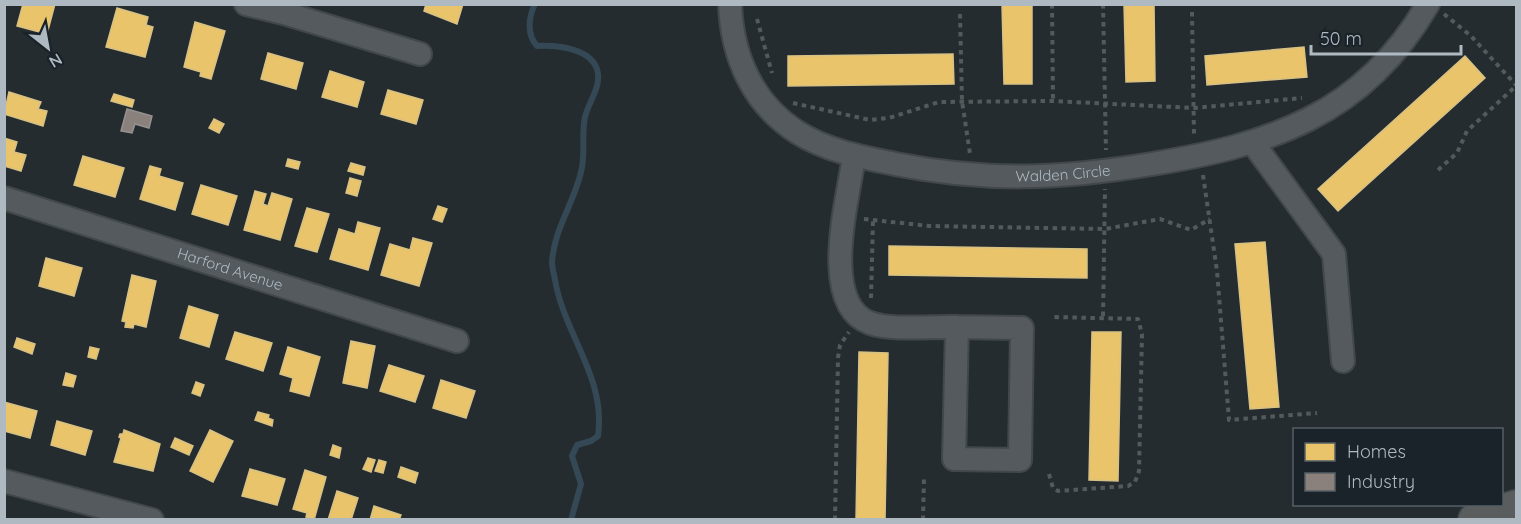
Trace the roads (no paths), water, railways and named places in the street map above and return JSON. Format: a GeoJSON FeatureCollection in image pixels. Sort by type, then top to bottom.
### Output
{"type":"FeatureCollection","features":[{"type":"Feature","properties":{"kind":"highway"},"geometry":{"type":"LineString","coordinates":[[1458,519],[1492,506]]}},
{"type":"Feature","properties":{"kind":"highway"},"geometry":{"type":"LineString","coordinates":[[1475,519],[1516,507]]}},
{"type":"Feature","properties":{"kind":"street"},"geometry":{"type":"LineString","coordinates":[[246,4],[284,13],[420,54]]}},
{"type":"Feature","properties":{"kind":"street","name":"Walden Circle"},"geometry":{"type":"LineString","coordinates":[[730,4],[732,31],[740,63],[748,79],[770,109],[812,141],[855,156],[957,174],[1033,178],[1086,174],[1197,157],[1253,143],[1309,119],[1365,83],[1433,7]]}},
{"type":"Feature","properties":{"kind":"street"},"geometry":{"type":"LineString","coordinates":[[1253,143],[1334,254],[1343,361]]}},
{"type":"Feature","properties":{"kind":"street"},"geometry":{"type":"LineString","coordinates":[[855,156],[839,268],[843,290],[848,300],[858,315],[871,323],[1022,328],[1020,460],[954,459],[957,327]]}},
{"type":"Feature","properties":{"kind":"street","name":"Harford Avenue"},"geometry":{"type":"LineString","coordinates":[[4,198],[457,340]]}},
{"type":"Feature","properties":{"kind":"street"},"geometry":{"type":"LineString","coordinates":[[4,481],[152,519]]}},
{"type":"Feature","properties":{"kind":"waterway"},"geometry":{"type":"LineString","coordinates":[[535,4],[530,26],[531,37],[537,46],[554,46],[582,53],[595,65],[598,74],[597,85],[585,117],[581,172],[556,238],[552,262],[561,304],[591,377],[599,415],[598,436],[591,441],[577,445],[572,456],[581,484],[571,520]]}}]}
